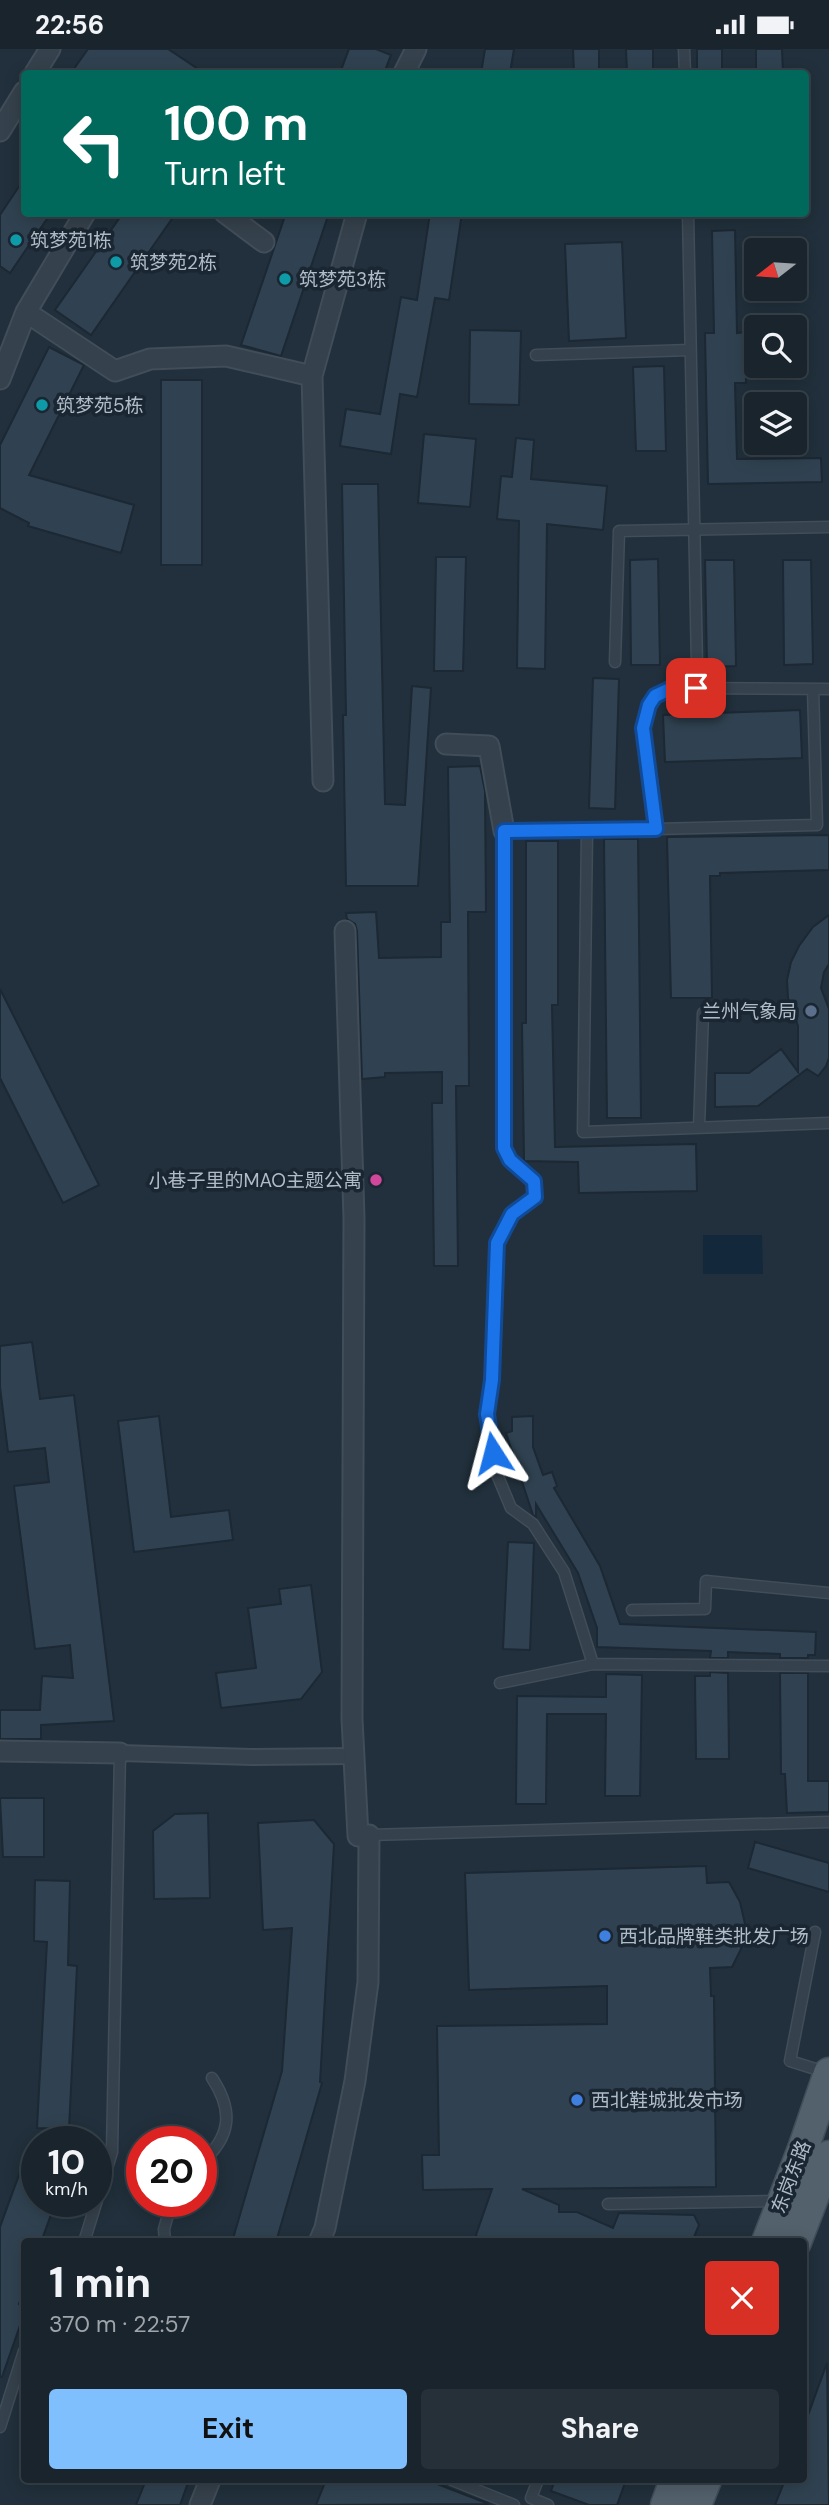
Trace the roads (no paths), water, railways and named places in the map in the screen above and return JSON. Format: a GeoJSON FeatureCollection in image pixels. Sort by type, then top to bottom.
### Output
{"type":"FeatureCollection","features":[{"type":"Feature","properties":{"kind":"main road","name":"东岗东路"},"geometry":{"type":"LineString","coordinates":[[769,2238],[829,2073]]}},
{"type":"Feature","properties":{"kind":"main road","name":"东岗东路"},"geometry":{"type":"LineString","coordinates":[[798,2238],[829,2155]]}},
{"type":"Feature","properties":{"kind":"main road"},"geometry":{"type":"LineString","coordinates":[[666,2505],[674,2483]]}},
{"type":"Feature","properties":{"kind":"main road"},"geometry":{"type":"LineString","coordinates":[[696,2505],[705,2483]]}},
{"type":"Feature","properties":{"kind":"street"},"geometry":{"type":"LineString","coordinates":[[37,70],[50,49]]}},
{"type":"Feature","properties":{"kind":"street"},"geometry":{"type":"LineString","coordinates":[[406,70],[416,49]]}},
{"type":"Feature","properties":{"kind":"street"},"geometry":{"type":"LineString","coordinates":[[0,131],[21,97]]}},
{"type":"Feature","properties":{"kind":"street"},"geometry":{"type":"LineString","coordinates":[[0,379],[26,312],[83,217]]}},
{"type":"Feature","properties":{"kind":"street"},"geometry":{"type":"LineString","coordinates":[[230,217],[264,242]]}},
{"type":"Feature","properties":{"kind":"street"},"geometry":{"type":"LineString","coordinates":[[323,781],[312,376],[356,217]]}},
{"type":"Feature","properties":{"kind":"street"},"geometry":{"type":"LineString","coordinates":[[26,312],[115,371],[150,359],[226,356],[312,376]]}},
{"type":"Feature","properties":{"kind":"street"},"geometry":{"type":"LineString","coordinates":[[446,744],[489,745],[504,831]]}},
{"type":"Feature","properties":{"kind":"street"},"geometry":{"type":"LineString","coordinates":[[321,2238],[355,2081],[368,1982],[369,1835],[358,1836],[353,1756],[354,1218],[345,930]]}},
{"type":"Feature","properties":{"kind":"street"},"geometry":{"type":"LineString","coordinates":[[0,1751],[251,1757],[353,1756]]}},
{"type":"Feature","properties":{"kind":"street"},"geometry":{"type":"LineString","coordinates":[[201,2505],[209,2483]]}},
{"type":"Feature","properties":{"kind":"lane"},"geometry":{"type":"LineString","coordinates":[[684,49],[685,70]]}},
{"type":"Feature","properties":{"kind":"lane"},"geometry":{"type":"LineString","coordinates":[[688,217],[696,666]]}},
{"type":"Feature","properties":{"kind":"lane"},"geometry":{"type":"LineString","coordinates":[[536,355],[690,350]]}},
{"type":"Feature","properties":{"kind":"lane"},"geometry":{"type":"LineString","coordinates":[[615,662],[619,531],[829,527]]}},
{"type":"Feature","properties":{"kind":"lane"},"geometry":{"type":"LineString","coordinates":[[656,829],[643,728],[649,705],[655,696],[672,688],[829,689]]}},
{"type":"Feature","properties":{"kind":"lane"},"geometry":{"type":"LineString","coordinates":[[593,1664],[564,1572],[533,1524],[511,1508],[496,1472],[487,1414],[492,1380],[497,1243],[512,1214],[535,1197],[534,1181],[510,1160],[504,1148],[504,831],[817,825],[813,689]]}},
{"type":"Feature","properties":{"kind":"lane"},"geometry":{"type":"LineString","coordinates":[[587,831],[583,1132],[829,1123]]}},
{"type":"Feature","properties":{"kind":"lane"},"geometry":{"type":"LineString","coordinates":[[699,1127],[703,1013]]}},
{"type":"Feature","properties":{"kind":"lane"},"geometry":{"type":"LineString","coordinates":[[632,1610],[705,1609],[706,1581],[829,1593]]}},
{"type":"Feature","properties":{"kind":"lane"},"geometry":{"type":"LineString","coordinates":[[500,1683],[593,1664],[829,1666]]}},
{"type":"Feature","properties":{"kind":"lane"},"geometry":{"type":"LineString","coordinates":[[85,2238],[112,2152],[120,1753]]}},
{"type":"Feature","properties":{"kind":"lane"},"geometry":{"type":"LineString","coordinates":[[369,1835],[829,1822]]}},
{"type":"Feature","properties":{"kind":"lane"},"geometry":{"type":"LineString","coordinates":[[814,1932],[790,2061],[829,2073]]}},
{"type":"Feature","properties":{"kind":"lane"},"geometry":{"type":"LineString","coordinates":[[212,2078],[222,2092],[227,2108],[226,2125],[217,2145]]}},
{"type":"Feature","properties":{"kind":"lane"},"geometry":{"type":"LineString","coordinates":[[608,2204],[783,2201]]}},
{"type":"Feature","properties":{"kind":"lane"},"geometry":{"type":"LineString","coordinates":[[164,2238],[167,2217]]}},
{"type":"Feature","properties":{"kind":"lane"},"geometry":{"type":"LineString","coordinates":[[0,2427],[21,2360]]}},
{"type":"Feature","properties":{"kind":"lane"},"geometry":{"type":"LineString","coordinates":[[459,2483],[514,2505]]}},
{"type":"Feature","properties":{"kind":"lane"},"geometry":{"type":"LineString","coordinates":[[537,2483],[531,2498],[548,2505]]}},
{"type":"Feature","properties":{"kind":"water"},"geometry":{"type":"Polygon","coordinates":[[[703,1235],[762,1235],[763,1274],[703,1274],[703,1235]]]}},
{"type":"Feature","properties":{"kind":"place","name":"筑梦苑1栋"},"geometry":{"type":"Point","coordinates":[16,240]}},
{"type":"Feature","properties":{"kind":"place","name":"筑梦苑2栋"},"geometry":{"type":"Point","coordinates":[116,262]}},
{"type":"Feature","properties":{"kind":"place","name":"筑梦苑3栋"},"geometry":{"type":"Point","coordinates":[285,279]}},
{"type":"Feature","properties":{"kind":"place","name":"筑梦苑5栋"},"geometry":{"type":"Point","coordinates":[42,405]}},
{"type":"Feature","properties":{"kind":"place","name":"兰州气象局"},"geometry":{"type":"Point","coordinates":[811,1011]}},
{"type":"Feature","properties":{"kind":"place","name":"小巷子里的MAO主题公寓"},"geometry":{"type":"Point","coordinates":[376,1180]}},
{"type":"Feature","properties":{"kind":"place","name":"西北品牌鞋类批发广场"},"geometry":{"type":"Point","coordinates":[605,1936]}},
{"type":"Feature","properties":{"kind":"place","name":"西北鞋城批发市场"},"geometry":{"type":"Point","coordinates":[577,2100]}}]}
